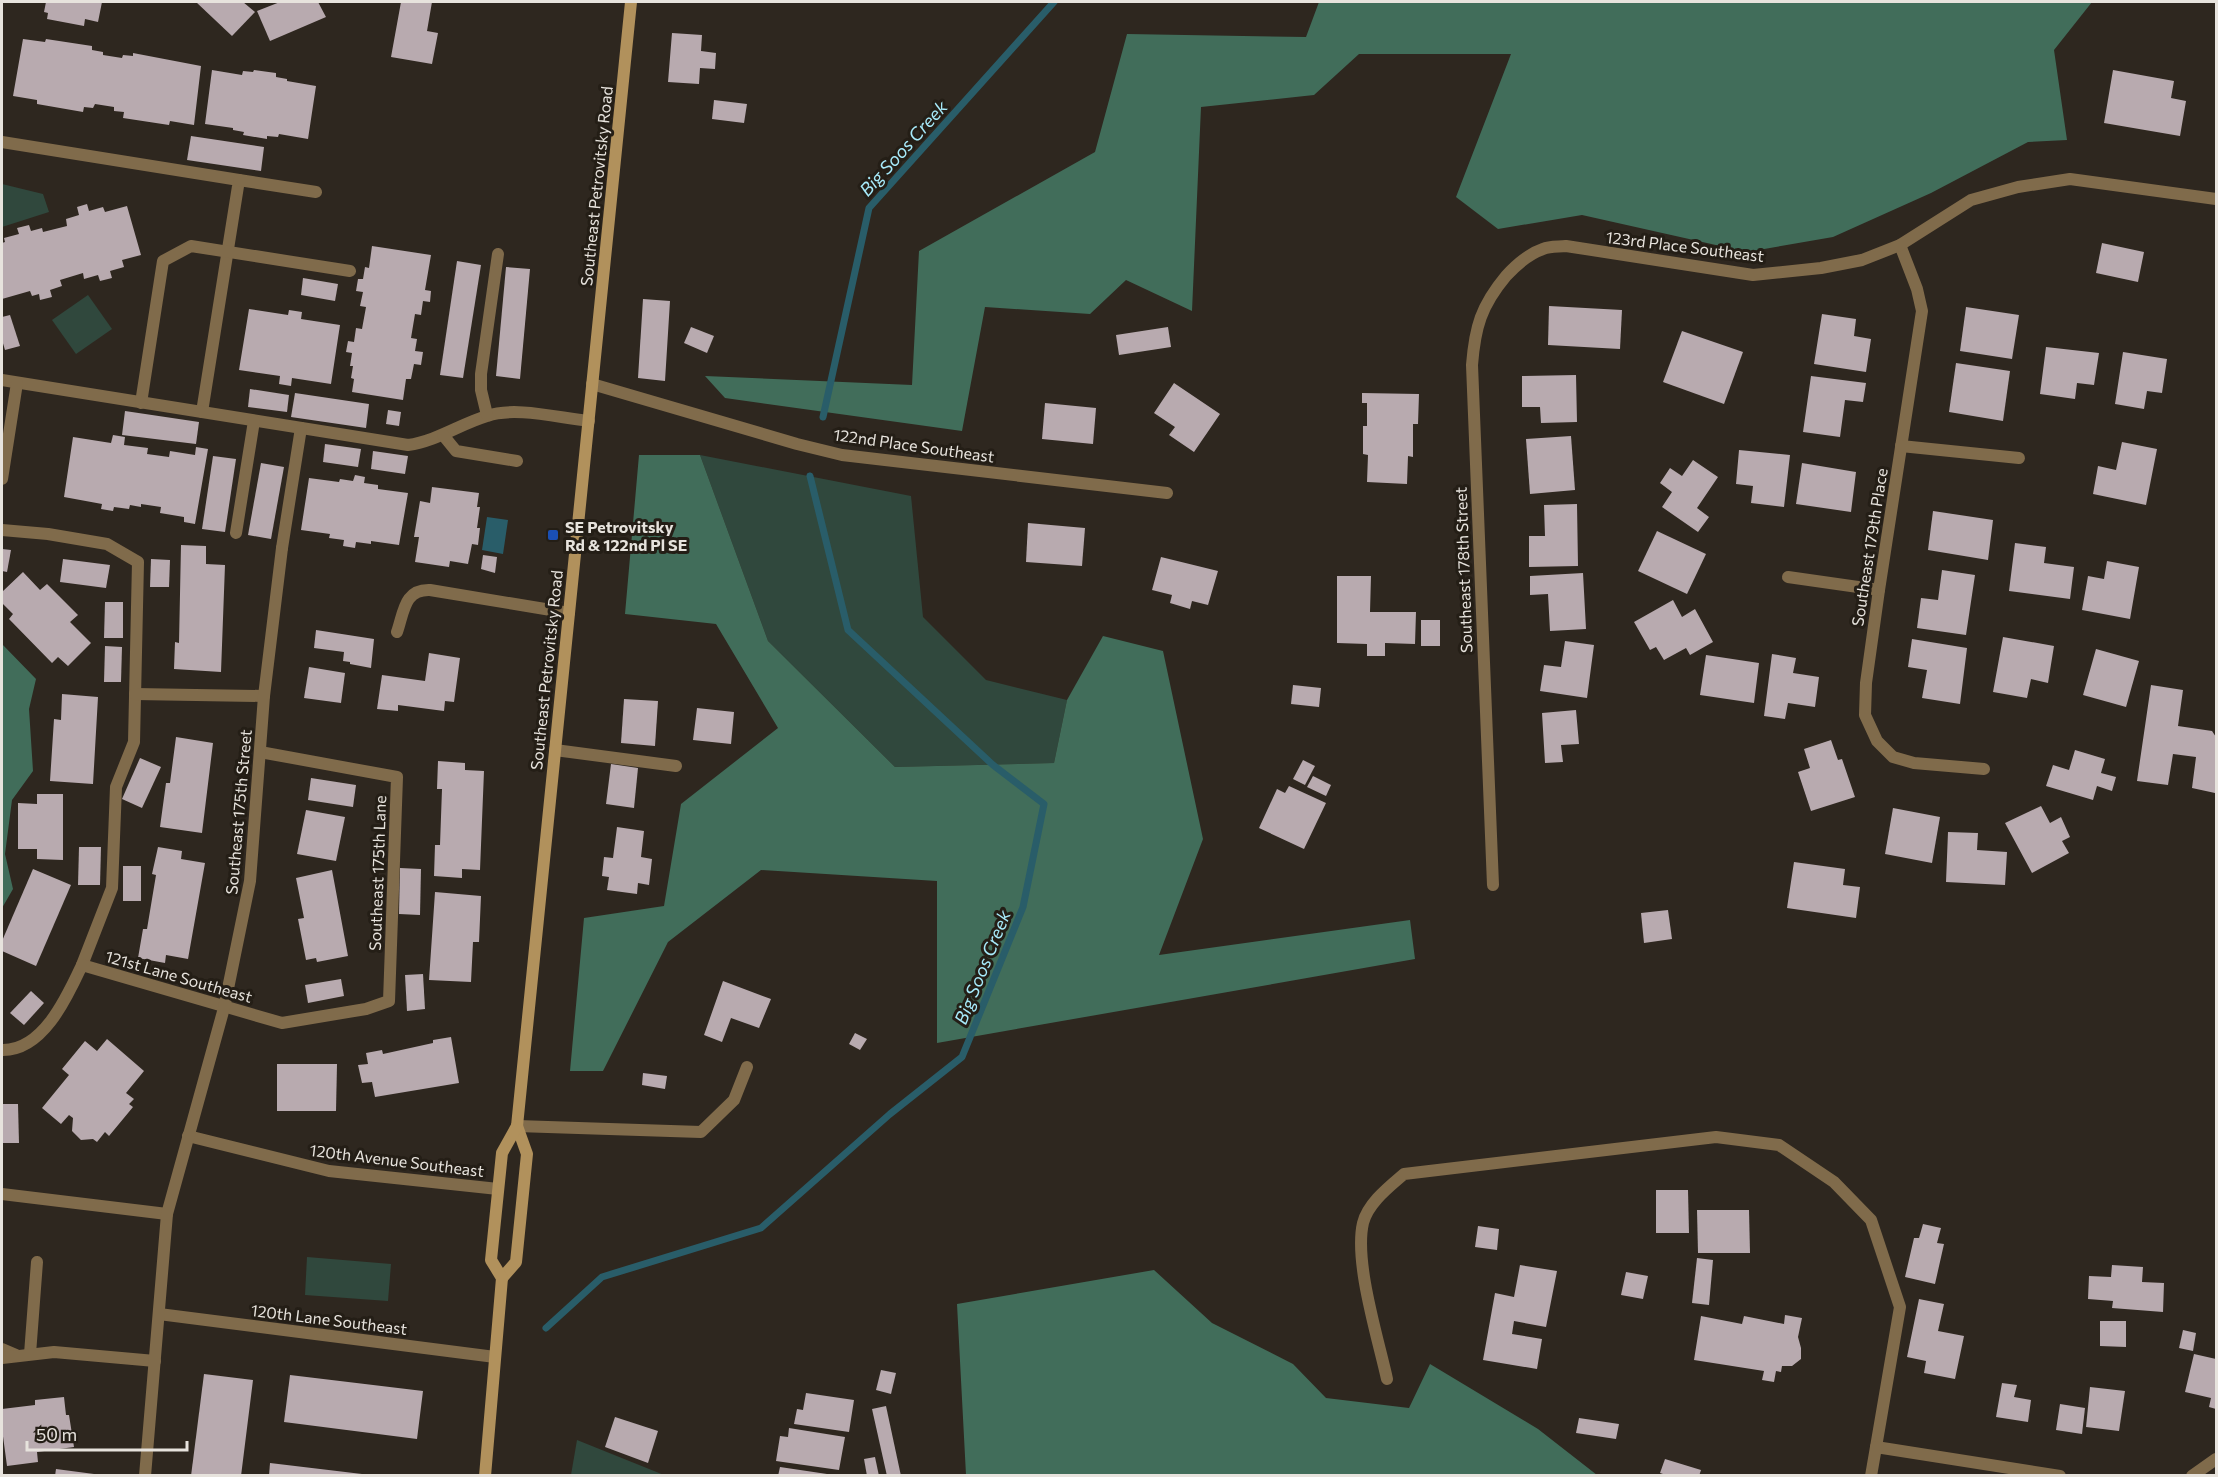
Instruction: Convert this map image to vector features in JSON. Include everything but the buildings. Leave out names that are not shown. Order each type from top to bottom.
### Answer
[{"type":"main road","name":"Southeast Petrovitsky Road","points":[[502,1278],[516,1262],[525,1173],[526,1154],[517,1126],[631,2]]},
{"type":"main road","name":"Southeast Petrovitsky Road","points":[[485,1476],[502,1278],[492,1260],[498,1189],[502,1152],[517,1126]]},
{"type":"street","points":[[2,142],[316,192]]},
{"type":"street","name":"123rd Place Southeast","points":[[1515,267],[1529,255],[1546,248],[1566,246],[1753,275],[1821,268],[1862,260],[1900,245],[1971,200],[2018,187],[2070,179],[2217,199]]},
{"type":"street","points":[[202,412],[239,180]]},
{"type":"street","name":"Southeast 179th Place","points":[[1900,245],[1917,289],[1922,311],[1879,590],[1866,683],[1865,715],[1876,741],[1893,757],[1914,763],[1984,769]]},
{"type":"street","points":[[141,403],[163,261],[191,246],[350,271]]},
{"type":"street","points":[[488,415],[481,390],[481,374],[498,254]]},
{"type":"street","name":"Southeast 178th Street","points":[[1493,885],[1472,365],[1474,338],[1481,314],[1491,295],[1515,267]]},
{"type":"street","points":[[2,380],[408,445],[426,442],[488,415],[509,412],[589,421]]},
{"type":"street","points":[[2,479],[17,383]]},
{"type":"street","name":"122nd Place Southeast","points":[[592,384],[842,455],[1167,493]]},
{"type":"street","points":[[236,533],[254,421]]},
{"type":"street","name":"Southeast 175th Street","points":[[167,1214],[224,1008],[250,881],[264,696],[282,548],[301,428]]},
{"type":"street","points":[[444,435],[456,451],[517,461]]},
{"type":"street","points":[[1901,446],[2019,458]]},
{"type":"street","points":[[2,530],[48,534],[107,544],[138,562],[134,742],[116,787],[112,888],[82,965]]},
{"type":"street","points":[[1788,577],[1879,590]]},
{"type":"street","points":[[397,633],[409,596],[418,590],[430,590],[569,613]]},
{"type":"street","points":[[135,694],[264,696]]},
{"type":"street","points":[[555,750],[676,766]]},
{"type":"street","name":"Southeast 175th Lane","points":[[260,752],[397,777],[389,1001]]},
{"type":"street","name":"121st Lane Southeast","points":[[2,1050],[14,1050],[38,1037],[69,994],[82,965],[282,1023],[366,1009],[389,1001]]},
{"type":"street","points":[[517,1126],[701,1132],[734,1100],[747,1067]]},
{"type":"street","name":"120th Avenue Southeast","points":[[188,1136],[329,1171],[498,1189]]},
{"type":"street","points":[[1387,1379],[1360,1258],[1364,1222],[1377,1198],[1404,1174],[1716,1137],[1779,1145],[1834,1182],[1871,1220],[1900,1307],[1871,1476]]},
{"type":"street","points":[[2,1194],[167,1214],[145,1476]]},
{"type":"street","points":[[30,1354],[37,1262]]},
{"type":"street","name":"120th Lane Southeast","points":[[159,1314],[495,1358]]},
{"type":"street","points":[[2,1349],[16,1355]]},
{"type":"street","points":[[2,1358],[54,1352],[155,1361]]},
{"type":"street","points":[[1876,1447],[2052,1475]]},
{"type":"street","points":[[2192,1476],[2217,1459]]},
{"type":"green space","points":[[1319,2],[2092,2],[2054,50],[2067,140],[2028,142],[1931,193],[1833,237],[1747,252],[1582,215],[1498,229],[1456,197],[1511,54],[1359,54],[1314,95],[1201,107],[1192,311],[1126,280],[1090,314],[985,307],[962,431],[725,398],[705,376],[912,385],[919,251],[1095,152],[1127,34],[1306,37]]},
{"type":"green space","points":[[2,184],[43,194],[49,212],[2,227]]},
{"type":"green space","points":[[88,295],[112,329],[76,354],[52,320]]},
{"type":"green space","points":[[639,455],[700,455],[768,641],[895,767],[1054,763],[1067,700],[1103,636],[1163,651],[1203,839],[1159,955],[1410,920],[1415,959],[937,1043],[937,881],[761,870],[668,942],[603,1071],[570,1071],[584,918],[664,906],[681,804],[778,728],[716,624],[625,614]]},
{"type":"green space","points":[[700,455],[911,496],[923,617],[986,680],[1067,700],[1054,763],[895,767],[768,641]]},
{"type":"green space","points":[[2,644],[36,679],[29,709],[33,771],[12,800],[5,854],[13,889],[2,908]]},
{"type":"green space","points":[[307,1257],[391,1264],[388,1301],[305,1295]]},
{"type":"green space","points":[[1154,1270],[1212,1323],[1293,1364],[1326,1398],[1409,1408],[1430,1364],[1538,1429],[1597,1475],[966,1475],[957,1304]]},
{"type":"green space","points":[[577,1440],[664,1475],[571,1475]]},
{"type":"water","points":[[487,517],[508,520],[503,554],[482,550]]},
{"type":"waterway","name":"Big Soos Creek","points":[[823,417],[869,208],[1054,2]]},
{"type":"waterway","name":"Big Soos Creek","points":[[546,1328],[602,1277],[761,1228],[890,1114],[962,1057],[1023,907],[1044,804],[993,765],[848,630],[810,476]]},
{"type":"place","name":"SE Petrovitsky Rd & 122nd Pl SE","points":[[553,535]]}]
